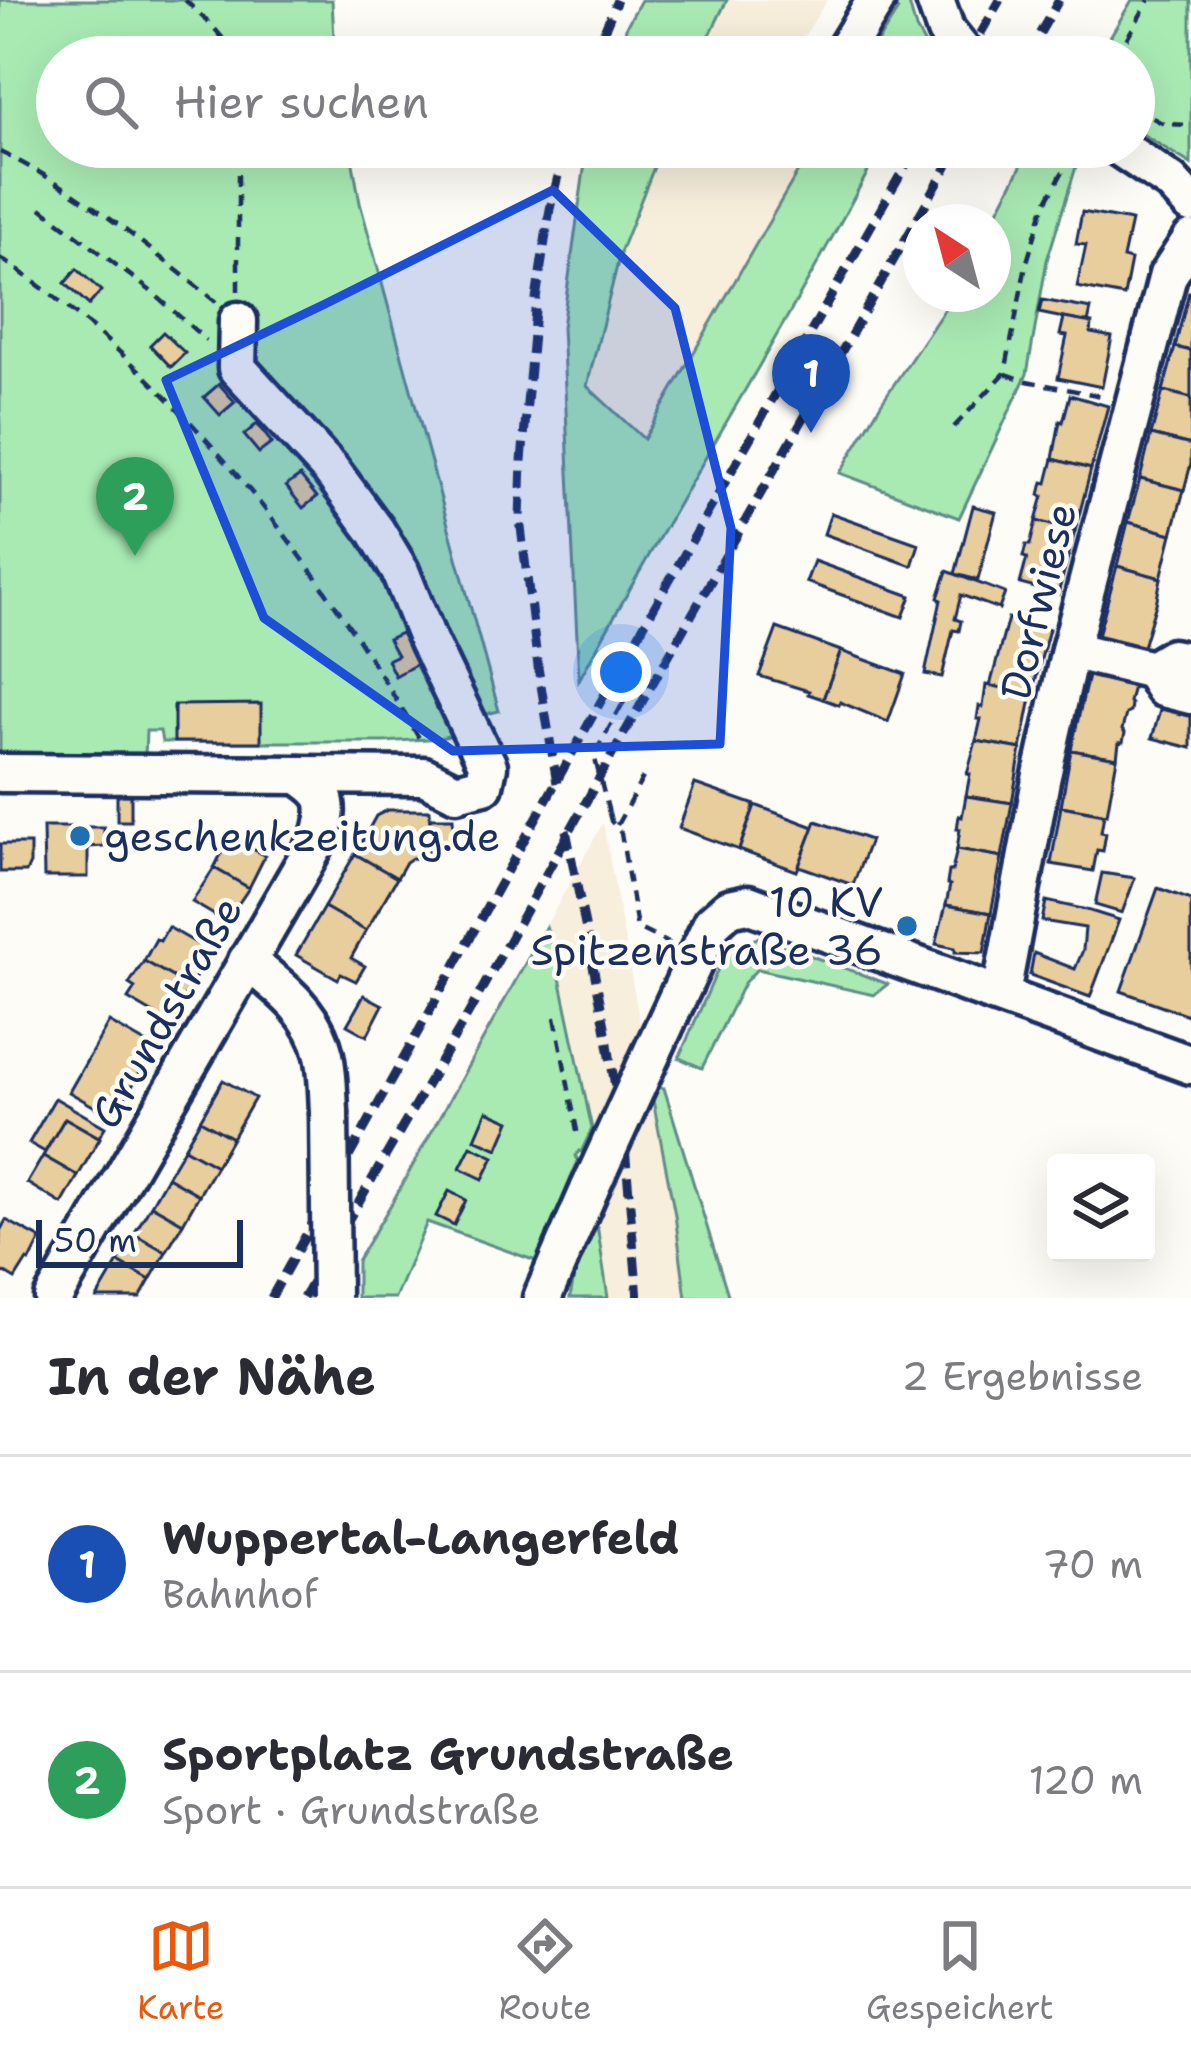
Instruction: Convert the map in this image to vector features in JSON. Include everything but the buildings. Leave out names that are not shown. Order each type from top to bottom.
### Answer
[{"type":"street","points":[[854,36],[876,0]]},
{"type":"street","points":[[1150,168],[1191,204]]},
{"type":"street","name":"Dorfwiese","points":[[1001,994],[1070,650],[1168,275],[1191,240]]},
{"type":"street","points":[[0,773],[418,775],[456,793],[484,785],[488,766],[400,572],[330,470],[237,368],[238,321]]},
{"type":"street","points":[[1070,650],[1152,670],[1172,658],[1191,662]]},
{"type":"street","points":[[1152,670],[1163,688],[1191,695]]},
{"type":"street","name":"Grundstraße","points":[[52,1298],[322,833],[328,808],[320,789],[298,775]]},
{"type":"street","points":[[542,1298],[712,923],[729,908],[760,906],[1191,1065]]},
{"type":"street","points":[[247,962],[293,997],[324,1053],[331,1298]]},
{"type":"path","points":[[185,0],[221,36]]},
{"type":"path","points":[[1128,36],[1148,0]]},
{"type":"path","points":[[1155,119],[1191,125]]},
{"type":"path","points":[[0,152],[47,174],[238,321]]},
{"type":"path","points":[[238,168],[238,321]]},
{"type":"path","points":[[954,428],[1005,373],[1026,265],[1044,206],[1065,168]]},
{"type":"path","points":[[41,208],[152,292],[237,368]]},
{"type":"path","points":[[0,258],[125,354],[192,423],[288,538],[418,738],[418,775]]},
{"type":"path","points":[[1005,373],[1135,403]]},
{"type":"path","points":[[646,664],[594,755],[609,813],[621,833],[637,928],[674,946]]},
{"type":"path","points":[[616,826],[646,772]]},
{"type":"path","points":[[555,1017],[579,1143]]},
{"type":"highlighted area","points":[[553,190],[675,308],[731,528],[720,744],[453,751],[264,618],[166,380]]},
{"type":"shaded area","points":[[727,0],[827,0],[804,36],[709,36]]},
{"type":"shaded area","points":[[654,168],[800,168],[644,439],[587,386],[621,250]]},
{"type":"shaded area","points":[[603,823],[686,1298],[608,1298],[596,1218],[592,1129],[546,926]]},
{"type":"green space","points":[[0,0],[332,0],[334,36],[36,36],[36,168],[354,168],[499,711],[454,722],[456,734],[441,738],[162,742],[160,731],[146,731],[145,757],[0,756]]},
{"type":"green space","points":[[641,0],[727,0],[709,36],[624,36]]},
{"type":"green space","points":[[887,0],[908,0],[920,36],[881,36],[898,10]]},
{"type":"green space","points":[[1132,0],[1191,0],[1191,164],[1155,142],[1155,36],[1111,36]]},
{"type":"green space","points":[[584,168],[654,168],[621,250],[587,386],[644,439],[800,168],[870,168],[579,680],[562,327]]},
{"type":"green space","points":[[1020,168],[1076,168],[1047,260],[1027,374],[959,518],[840,473],[943,312],[1011,312],[1011,204],[1001,204]]},
{"type":"green space","points":[[546,926],[592,1129],[576,1156],[578,1161],[536,1261],[427,1222],[395,1298],[357,1298],[357,1261]]},
{"type":"green space","points":[[759,937],[888,984],[874,995],[757,969],[744,983],[702,1068],[679,1058],[725,953]]},
{"type":"green space","points":[[655,1087],[664,1088],[729,1298],[686,1298],[652,1095]]},
{"type":"green space","points":[[596,1218],[608,1298],[570,1298],[576,1265]]},
{"type":"railway","points":[[602,36],[617,0]]},
{"type":"railway","points":[[979,36],[1000,0]]},
{"type":"railway","points":[[1038,36],[1059,0]]},
{"type":"railway","points":[[557,783],[520,519],[536,299],[560,168]]},
{"type":"railway","points":[[271,1298],[616,674],[904,168]]},
{"type":"railway","points":[[303,1298],[946,168]]},
{"type":"railway","points":[[566,830],[625,1147],[638,1298]]},
{"type":"place","name":"Wuppertal-Langerfeld","points":[[811,433]]},
{"type":"place","name":"Sportplatz Grundstraße","points":[[135,556]]},
{"type":"place","name":"geschenkzeitung.de","points":[[80,836]]},
{"type":"place","name":"10 KV Spitzenstraße 36","points":[[907,926]]}]
